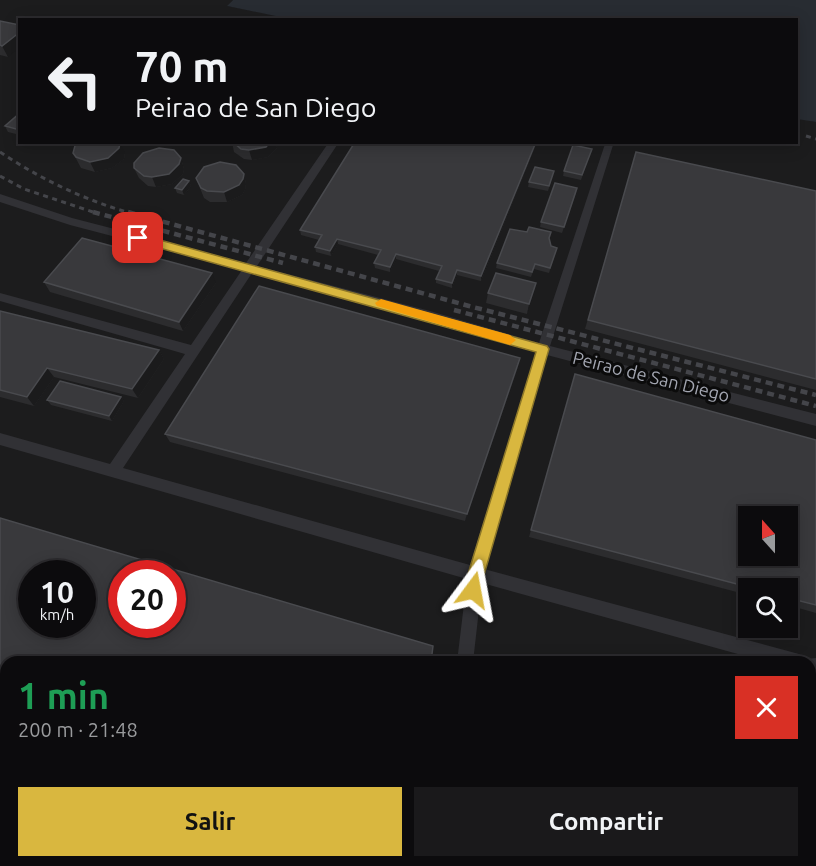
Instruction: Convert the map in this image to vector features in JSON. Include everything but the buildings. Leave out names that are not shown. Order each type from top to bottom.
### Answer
[{"type":"lane","points":[[114,470],[333,144]]},
{"type":"lane","points":[[466,656],[476,574],[543,349],[610,144]]},
{"type":"lane","name":"Peirao de San Diego","points":[[0,198],[70,221],[816,420]]},
{"type":"lane","points":[[0,297],[193,351]]},
{"type":"lane","points":[[0,439],[476,574],[777,656]]},
{"type":"shaded area","points":[[0,0],[233,0],[228,6],[290,18],[18,18],[18,144],[798,144],[798,118],[816,122],[816,656],[0,656]]},
{"type":"shaded area","points":[[233,0],[816,0],[816,122],[798,119],[798,18],[285,18],[227,6]]},
{"type":"railway","points":[[806,136],[816,139]]},
{"type":"railway","points":[[0,152],[64,188],[133,214]]},
{"type":"railway","points":[[0,176],[24,189],[93,212]]},
{"type":"railway","points":[[93,212],[283,263]]},
{"type":"railway","points":[[93,212],[99,214]]},
{"type":"railway","points":[[128,212],[469,306],[816,395]]},
{"type":"railway","points":[[454,310],[816,406]]},
{"type":"slow traffic","points":[[381,303],[510,340]]},
{"type":"route","points":[[138,238],[430,316],[543,349],[473,590]]}]
